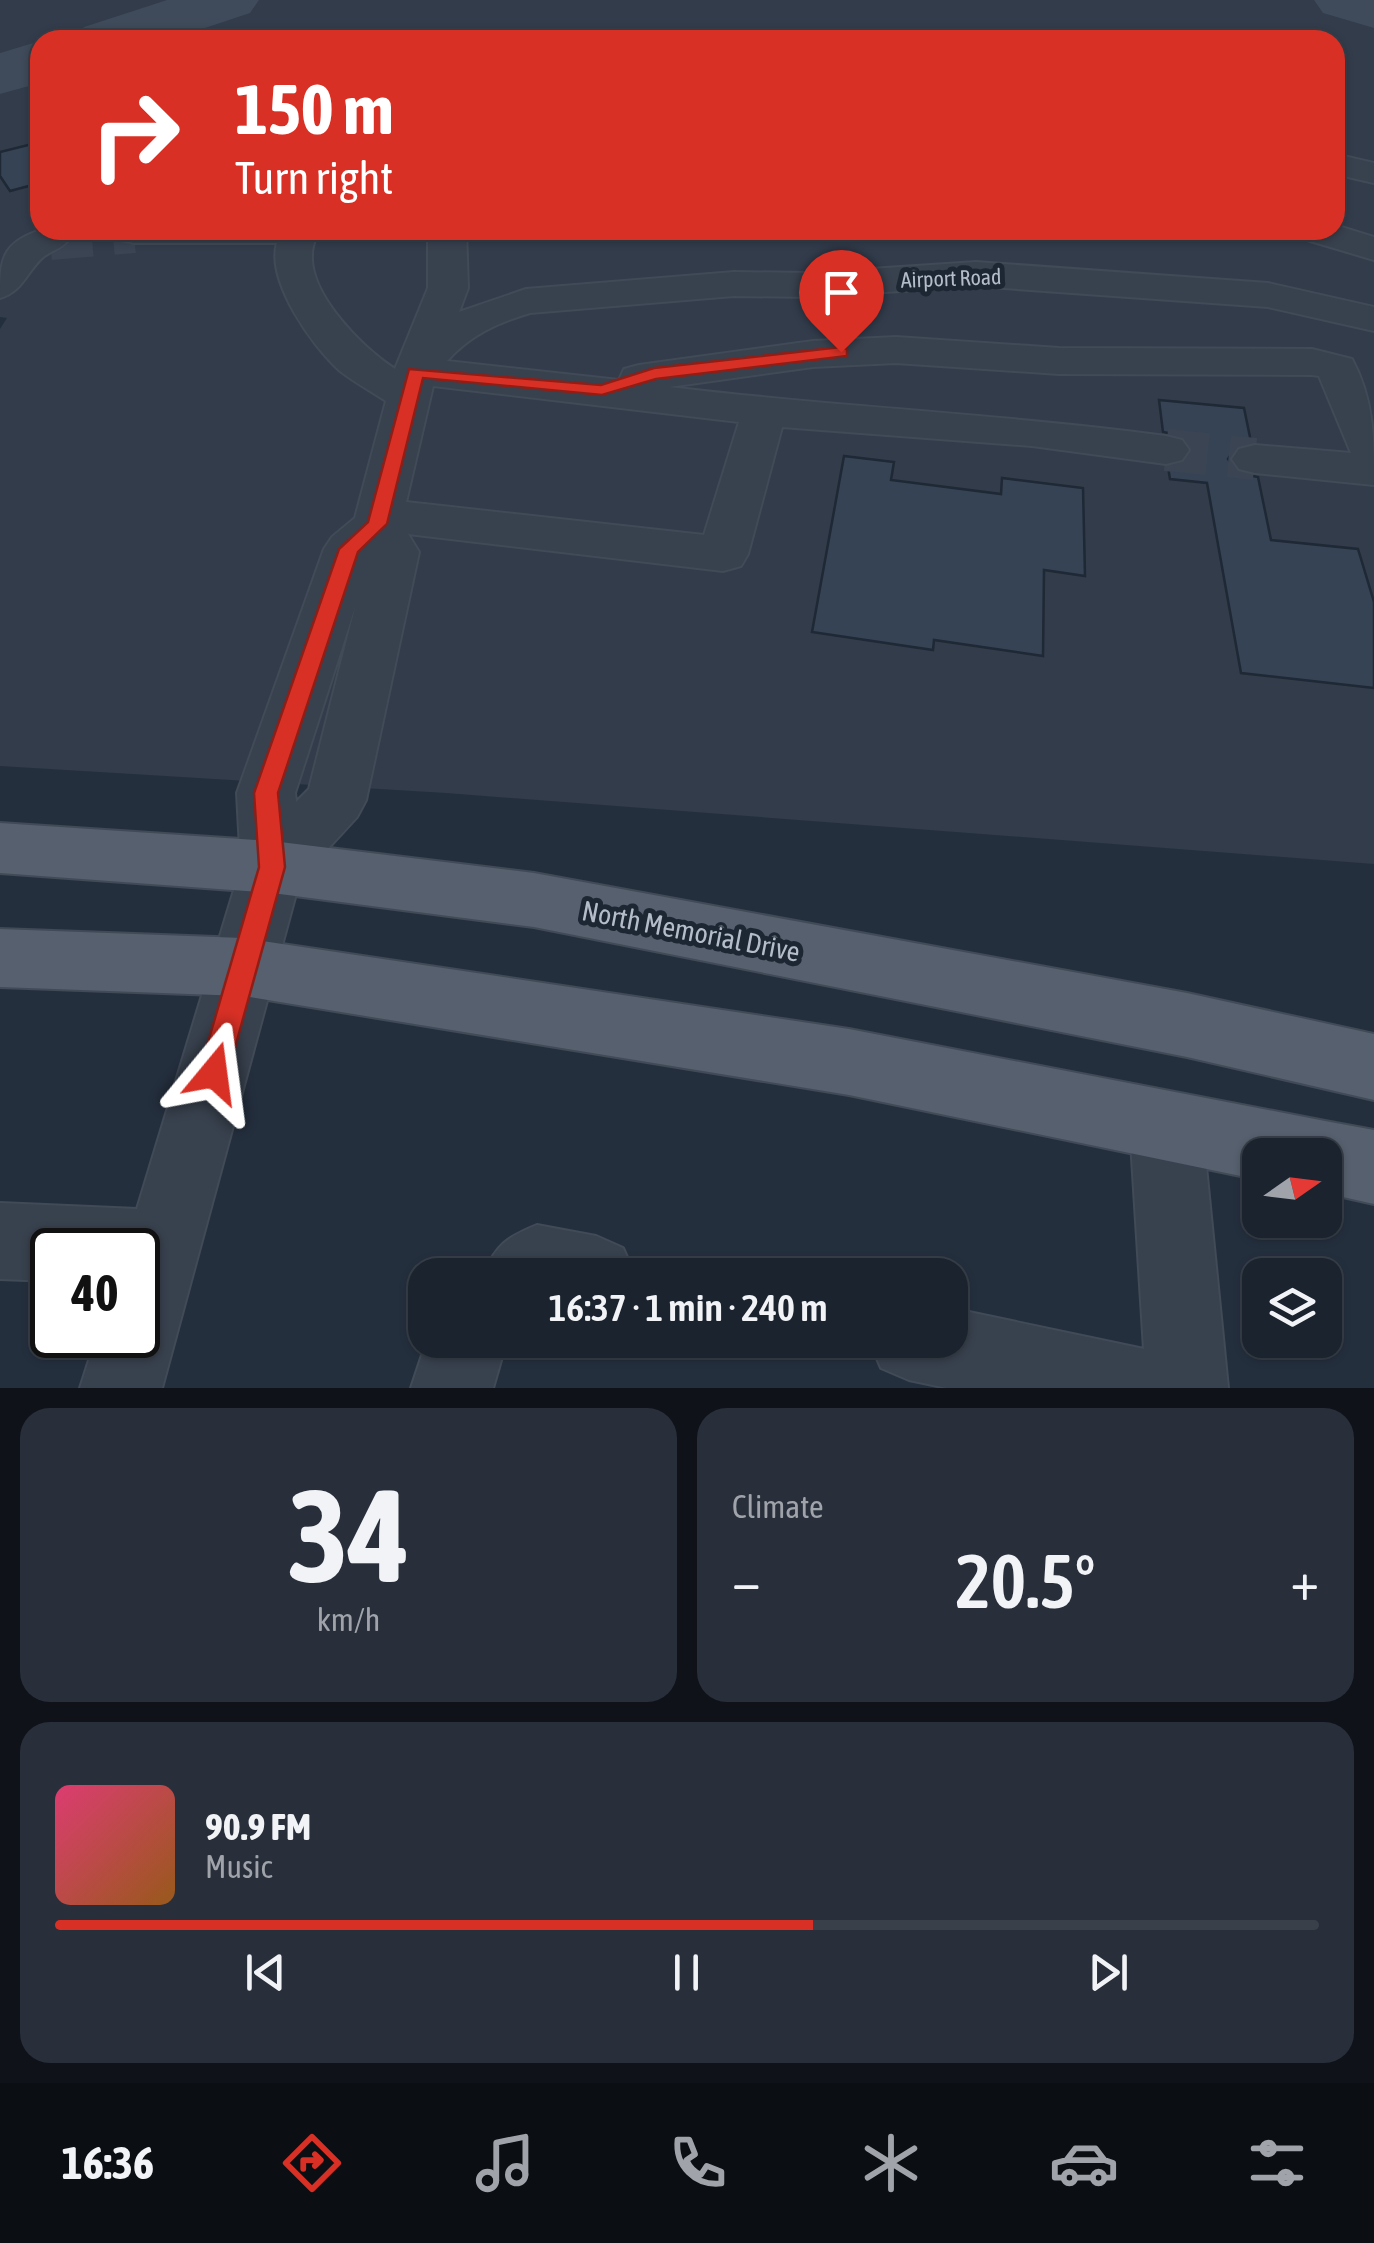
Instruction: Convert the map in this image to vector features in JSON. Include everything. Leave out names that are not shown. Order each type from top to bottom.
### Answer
[{"type":"main road","name":"North Memorial Drive","points":[[0,848],[272,867],[534,900],[1187,1025],[1374,1067]]},
{"type":"main road","points":[[0,958],[243,968],[849,1062],[1242,1141]]},
{"type":"main road","points":[[1342,1161],[1374,1167]]},
{"type":"street","points":[[1345,166],[1374,173]]},
{"type":"street","points":[[1345,239],[1374,248]]},
{"type":"street","points":[[0,286],[30,248],[46,240]]},
{"type":"street","points":[[296,240],[292,256],[305,298],[354,361],[412,384],[602,390],[764,412],[1032,432],[1166,450]]},
{"type":"street","name":"Airport Road","points":[[160,1261],[272,867],[336,800],[394,552],[379,520],[412,384],[448,288],[446,240]]},
{"type":"street","points":[[734,284],[834,269],[829,244]]},
{"type":"street","name":"Airport Road","points":[[448,288],[479,297],[526,300],[734,284],[810,285],[976,274],[1268,296],[1374,320]]},
{"type":"street","name":"Airport Road","points":[[412,384],[447,336],[484,314],[526,300]]},
{"type":"street","points":[[602,390],[654,374],[813,354],[896,350],[1060,361],[1312,362],[1338,368],[1374,454]]},
{"type":"street","points":[[379,520],[722,554],[764,412]]},
{"type":"street","points":[[1255,459],[1374,470]]},
{"type":"street","points":[[1166,1126],[1187,1388]]},
{"type":"street","points":[[0,1241],[164,1248]]},
{"type":"street","points":[[968,1352],[1140,1388]]},
{"type":"street","name":"Airport Road","points":[[121,1388],[130,1358]]},
{"type":"street","points":[[452,1388],[462,1358]]},
{"type":"shaded area","points":[[0,0],[1374,0],[1374,864],[446,793],[0,766],[0,329],[7,318],[0,317]]},
{"type":"building","points":[[30,144],[30,186],[10,191],[0,176],[0,152]]},
{"type":"building","points":[[1159,400],[1244,408],[1251,442],[1236,447],[1228,459],[1238,473],[1258,477],[1271,540],[1358,549],[1374,602],[1374,688],[1241,673],[1207,483],[1170,479],[1168,467],[1185,462],[1193,450],[1183,436],[1163,432]]},
{"type":"building","points":[[844,456],[894,462],[891,480],[1001,494],[1002,478],[1083,488],[1085,576],[1044,570],[1043,656],[934,640],[933,650],[812,632]]},
{"type":"taxiway","points":[[137,30],[229,0]]},
{"type":"taxiway","points":[[1344,0],[1374,10]]},
{"type":"taxiway","points":[[0,74],[30,64]]},
{"type":"tunnel","points":[[1166,450],[1255,459]]},
{"type":"route","points":[[214,1073],[272,867],[266,793],[349,549],[377,524],[415,372],[490,376],[602,390],[654,374],[841,352]]}]
